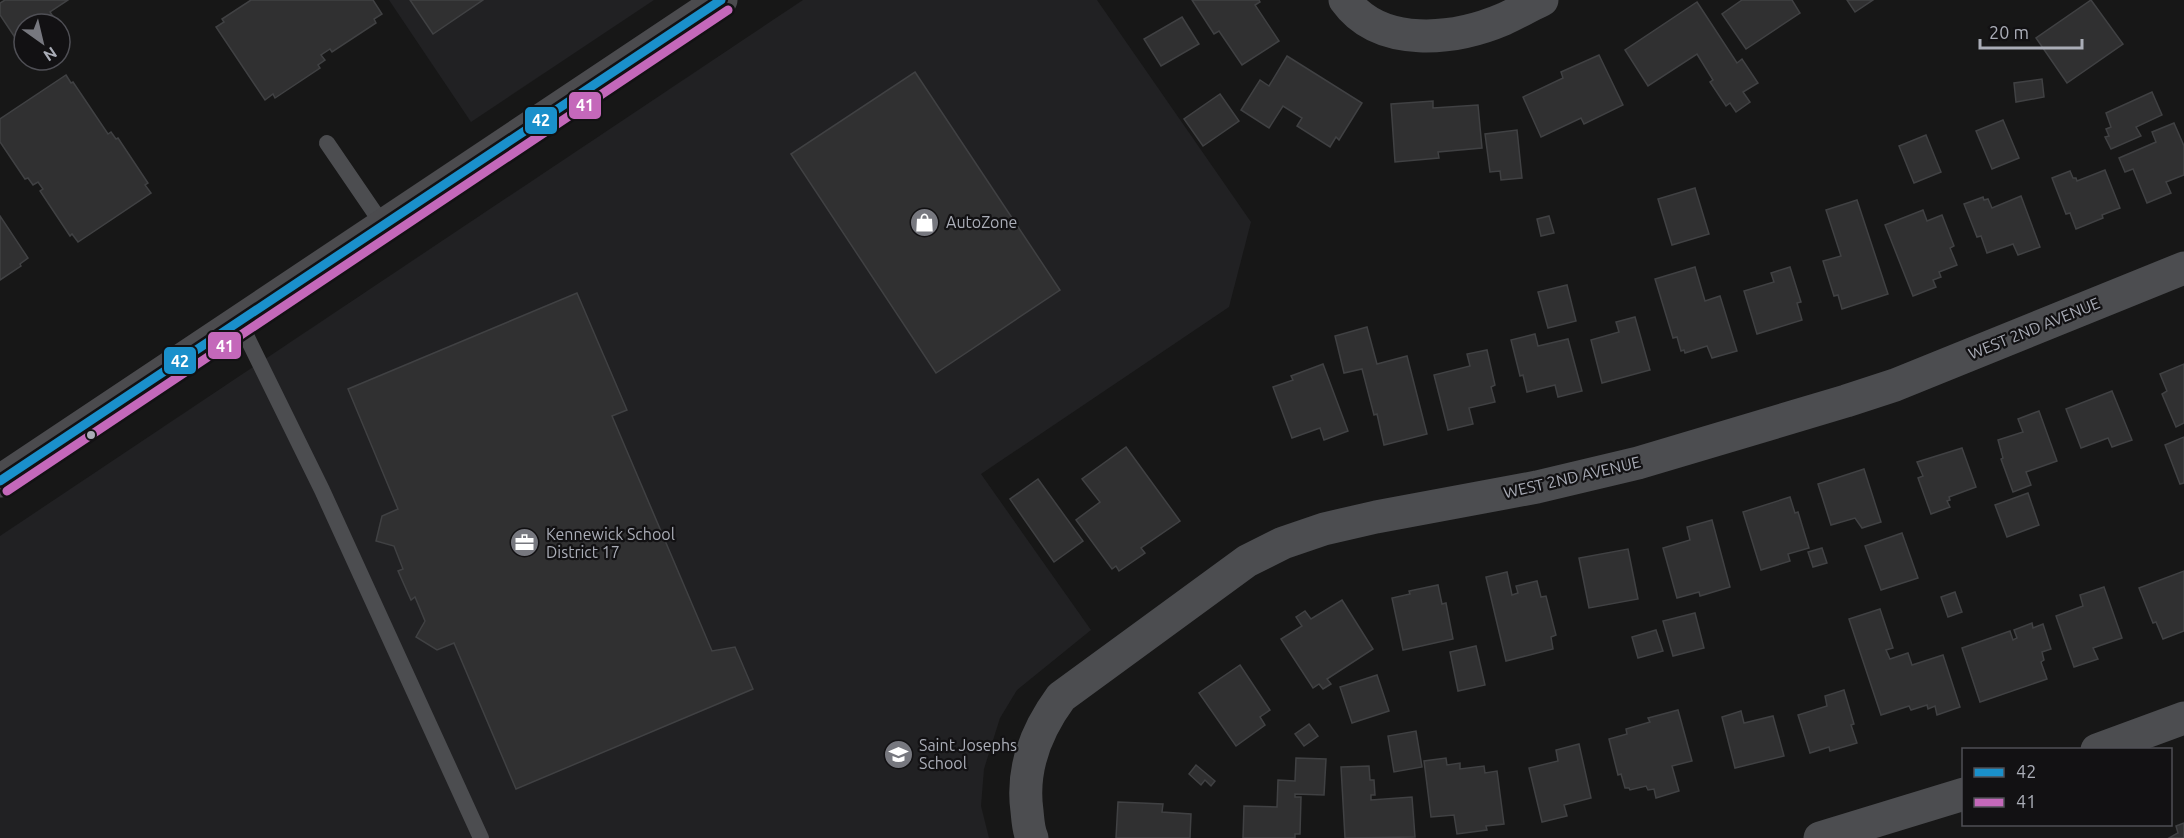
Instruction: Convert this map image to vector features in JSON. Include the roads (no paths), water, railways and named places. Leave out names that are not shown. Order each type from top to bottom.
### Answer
[{"type":"main road","points":[[0,481],[721,0]]},
{"type":"street","points":[[1345,0],[1350,8],[1368,22],[1396,34],[1432,36],[1466,31],[1503,20],[1542,0]]},
{"type":"street","name":"WEST 2ND AVENUE","points":[[1032,838],[1029,832],[1026,802],[1027,768],[1034,743],[1045,719],[1061,697],[1246,561],[1283,543],[1334,526],[1538,487],[1638,463],[1846,401],[1906,380],[2184,268]]},
{"type":"street","points":[[2102,748],[2184,718]]},
{"type":"street","points":[[1820,838],[1962,795]]},
{"type":"lane","points":[[327,143],[383,225]]},
{"type":"lane","points":[[239,321],[322,490],[481,838]]},
{"type":"place","name":"AutoZone","points":[[925,222]]},
{"type":"place","name":"Kennewick School District 17","points":[[525,543]]},
{"type":"place","name":"Saint Josephs School","points":[[898,754]]}]
